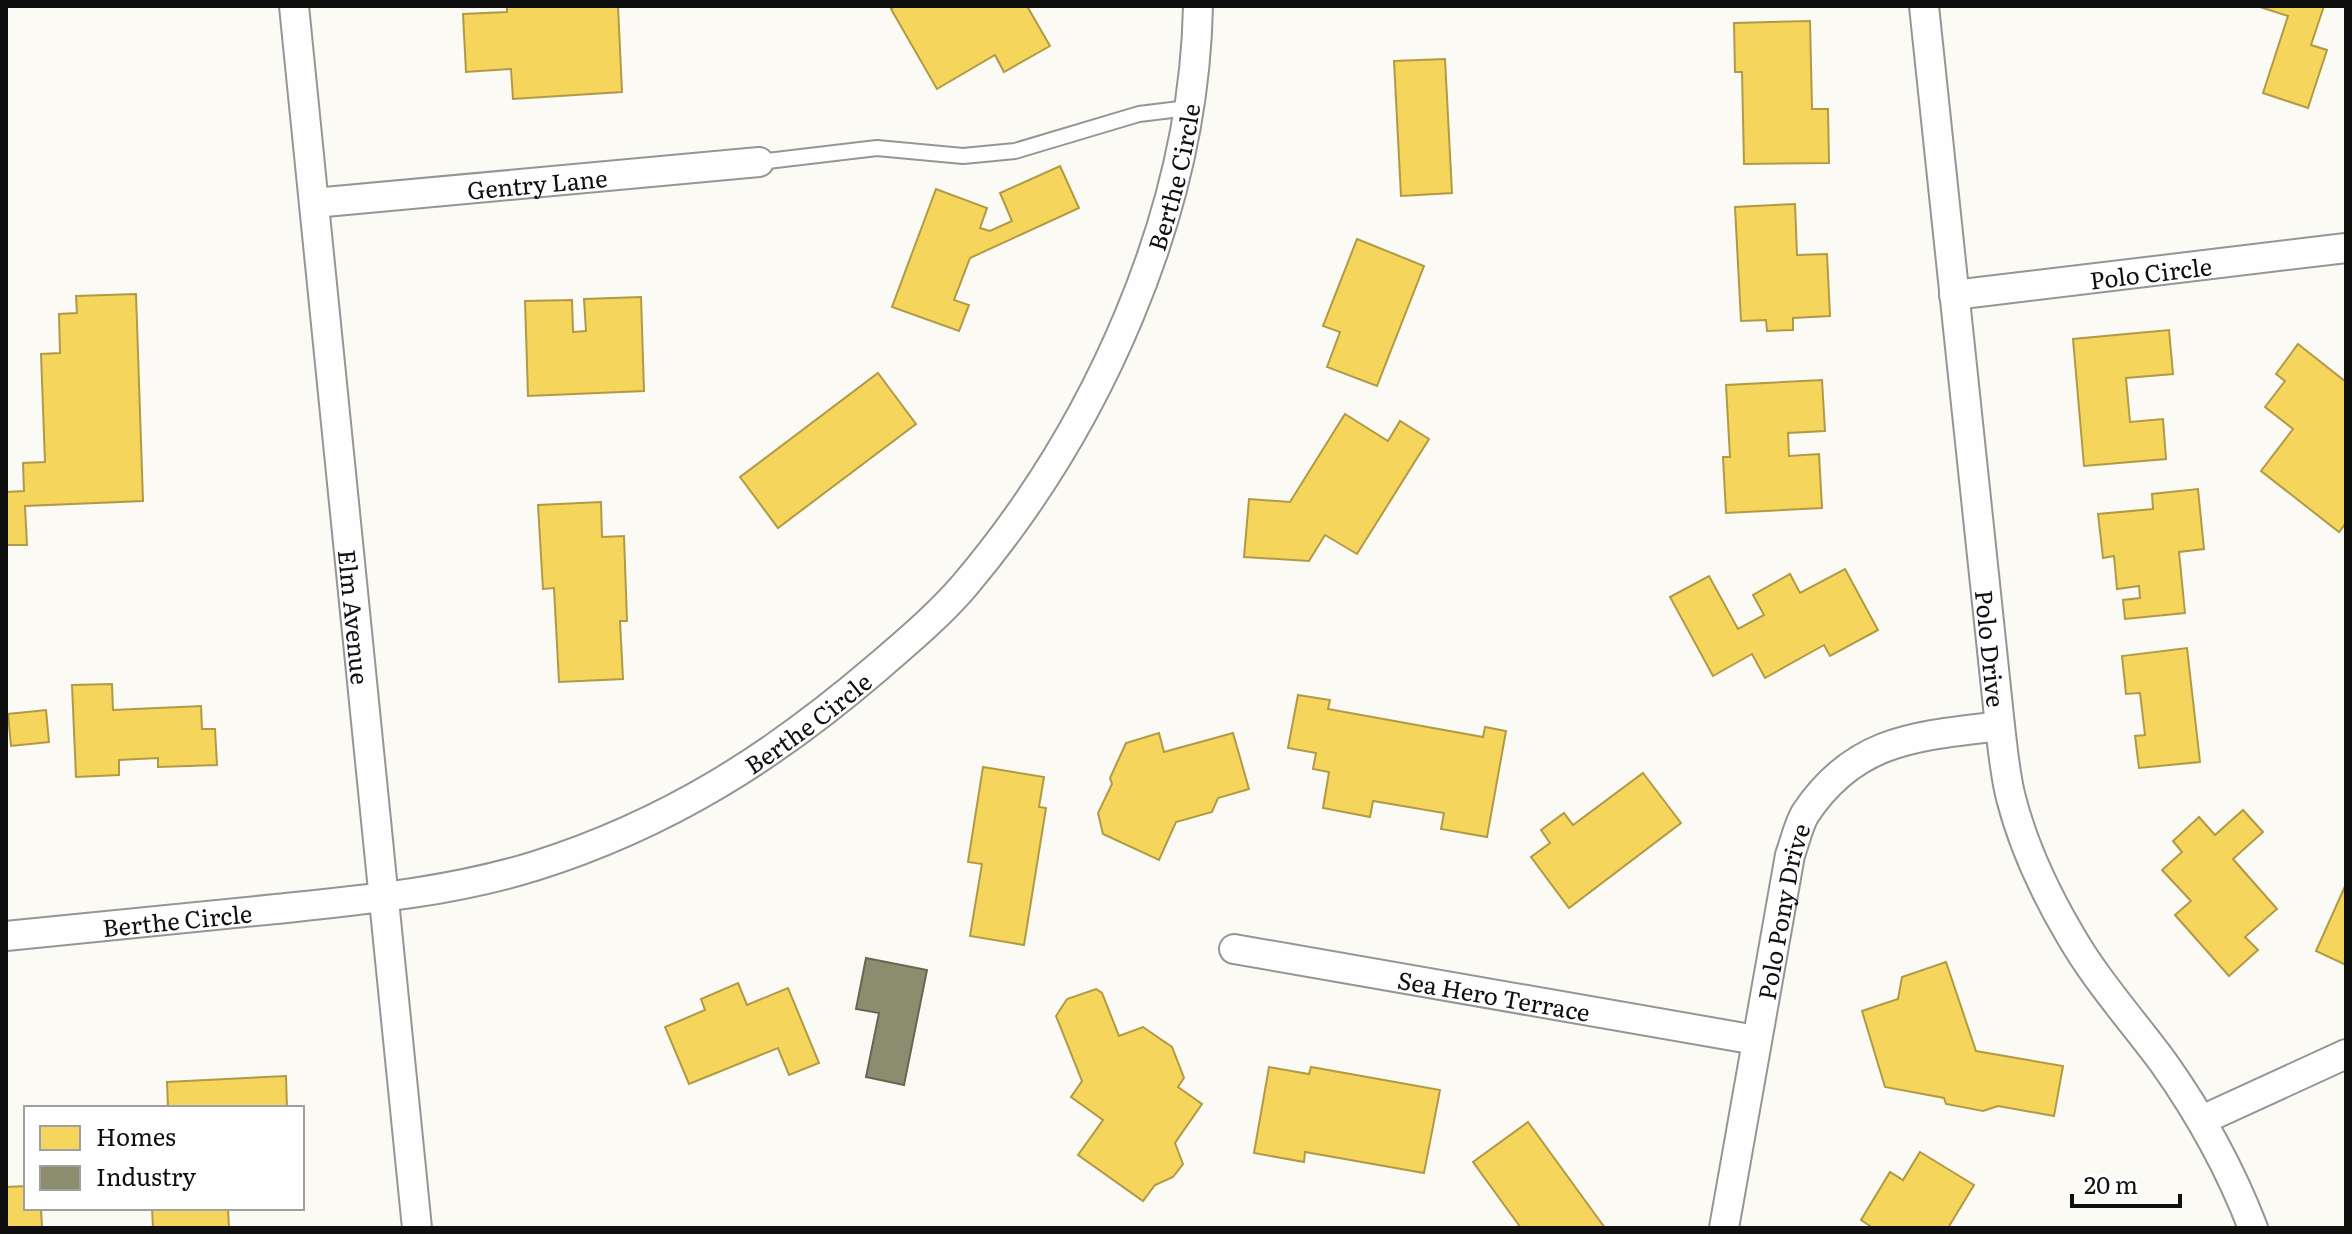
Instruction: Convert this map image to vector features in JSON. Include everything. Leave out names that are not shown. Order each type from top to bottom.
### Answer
[{"type":"street","name":"Elm Avenue","points":[[294,6],[417,1228]]},
{"type":"street","name":"Berthe Circle","points":[[6,936],[382,898],[460,885],[532,867],[600,843],[670,813],[742,771],[827,711],[896,652],[961,589],[1024,509],[1068,439],[1111,357],[1143,279],[1168,204],[1188,108],[1197,47],[1198,6]]},
{"type":"street","name":"Polo Drive","points":[[1924,6],[2000,726],[2011,795],[2022,833],[2068,932],[2202,1120],[2237,1185],[2253,1228]]},
{"type":"street","name":"Gentry Lane","points":[[314,203],[759,162]]},
{"type":"street","name":"Polo Circle","points":[[1954,295],[2346,248]]},
{"type":"street","name":"Polo Pony Drive","points":[[1724,1228],[1790,855],[1804,816],[1828,786],[1857,760],[1888,744],[1925,735],[2000,726]]},
{"type":"street","name":"Sea Hero Terrace","points":[[1234,949],[1756,1040]]},
{"type":"street","points":[[2202,1120],[2346,1054]]},
{"type":"lane","points":[[759,162],[877,148],[963,156],[1015,151],[1139,114],[1188,108]]},
{"type":"building: Homes","points":[[507,6],[618,6],[622,92],[513,99],[511,69],[466,72],[463,14],[507,12]]},
{"type":"building: Homes","points":[[895,6],[1027,6],[1050,46],[1004,72],[995,55],[937,89],[891,9]]},
{"type":"building: Homes","points":[[2257,6],[2324,6],[2311,45],[2327,50],[2308,108],[2263,93],[2288,16]]},
{"type":"building: Homes","points":[[1810,21],[1812,109],[1828,109],[1829,163],[1744,164],[1742,72],[1735,72],[1734,23]]},
{"type":"building: Homes","points":[[1445,59],[1452,193],[1401,196],[1394,61]]},
{"type":"building: Homes","points":[[1060,166],[1079,208],[970,258],[954,300],[969,305],[959,331],[892,307],[936,189],[987,208],[980,228],[990,231],[1012,221],[1000,193]]},
{"type":"building: Homes","points":[[1795,204],[1797,255],[1827,254],[1830,316],[1793,318],[1793,330],[1767,331],[1766,320],[1741,321],[1735,207]]},
{"type":"building: Homes","points":[[1357,239],[1424,266],[1377,386],[1327,367],[1340,332],[1323,326]]},
{"type":"building: Homes","points":[[136,294],[143,501],[25,506],[27,545],[6,545],[6,492],[24,491],[23,463],[45,462],[41,354],[60,353],[59,314],[77,313],[76,296]]},
{"type":"building: Homes","points":[[641,297],[644,391],[528,396],[525,301],[572,300],[573,332],[586,331],[584,299]]},
{"type":"building: Homes","points":[[2169,330],[2173,374],[2126,378],[2130,422],[2163,419],[2166,459],[2084,466],[2073,339]]},
{"type":"building: Homes","points":[[2298,344],[2346,382],[2346,523],[2339,532],[2261,471],[2293,429],[2265,407],[2285,381],[2276,374]]},
{"type":"building: Homes","points":[[878,373],[916,424],[778,528],[740,477]]},
{"type":"building: Homes","points":[[1822,380],[1825,431],[1788,433],[1789,456],[1819,454],[1822,508],[1726,513],[1723,457],[1730,457],[1726,385]]},
{"type":"building: Homes","points":[[1345,414],[1388,441],[1400,421],[1429,439],[1357,554],[1325,535],[1309,561],[1244,557],[1249,499],[1290,502]]},
{"type":"building: Homes","points":[[2198,489],[2204,549],[2179,552],[2185,613],[2125,619],[2123,600],[2140,598],[2139,586],[2117,589],[2114,556],[2103,558],[2098,514],[2153,509],[2152,494]]},
{"type":"building: Homes","points":[[601,502],[602,537],[624,536],[627,621],[620,621],[623,679],[559,682],[554,588],[543,589],[538,505]]},
{"type":"building: Homes","points":[[1845,569],[1878,630],[1830,656],[1824,645],[1765,678],[1752,654],[1713,676],[1670,597],[1709,576],[1738,629],[1764,615],[1753,595],[1790,574],[1800,593]]},
{"type":"building: Homes","points":[[2187,648],[2200,762],[2139,768],[2135,736],[2145,735],[2140,693],[2126,694],[2122,656]]},
{"type":"building: Homes","points":[[112,684],[113,710],[201,706],[202,729],[215,729],[217,765],[158,767],[158,758],[119,760],[119,775],[76,777],[72,685]]},
{"type":"building: Homes","points":[[1298,695],[1330,700],[1328,709],[1483,737],[1485,727],[1506,731],[1487,837],[1441,829],[1444,813],[1373,801],[1370,817],[1323,808],[1329,772],[1313,769],[1316,753],[1288,748]]},
{"type":"building: Homes","points":[[46,710],[49,742],[11,746],[8,714]]},
{"type":"building: Homes","points":[[1159,733],[1164,752],[1233,733],[1249,789],[1218,798],[1212,812],[1176,822],[1159,860],[1103,834],[1098,813],[1126,743]]},
{"type":"building: Homes","points":[[983,767],[1044,777],[1039,807],[1046,808],[1024,945],[970,936],[982,864],[968,862]]},
{"type":"building: Homes","points":[[1643,773],[1681,823],[1569,908],[1531,857],[1550,843],[1541,830],[1564,813],[1573,825]]},
{"type":"building: Homes","points":[[2243,810],[2263,832],[2233,859],[2277,909],[2245,937],[2258,950],[2229,976],[2175,915],[2191,901],[2162,870],[2182,852],[2173,841],[2199,817],[2215,835]]},
{"type":"building: Homes","points":[[2346,884],[2346,965],[2316,951]]},
{"type":"building: Homes","points":[[1946,962],[1976,1051],[2063,1066],[2054,1116],[1998,1106],[1983,1111],[1946,1104],[1944,1098],[1885,1087],[1862,1011],[1898,999],[1902,977]]},
{"type":"building: Homes","points":[[738,983],[747,1005],[788,988],[819,1063],[789,1075],[778,1048],[689,1084],[665,1027],[705,1010],[701,999]]},
{"type":"building: Homes","points":[[1096,989],[1102,993],[1119,1036],[1143,1027],[1172,1047],[1184,1078],[1178,1087],[1202,1104],[1175,1143],[1183,1164],[1173,1177],[1155,1185],[1143,1201],[1078,1155],[1103,1120],[1071,1097],[1082,1081],[1056,1016],[1067,999]]},
{"type":"building: Homes","points":[[1269,1067],[1309,1074],[1311,1067],[1440,1090],[1424,1173],[1305,1152],[1304,1162],[1254,1153]]},
{"type":"building: Homes","points":[[286,1076],[287,1106],[168,1106],[167,1082]]},
{"type":"building: Homes","points":[[1528,1122],[1605,1228],[1521,1228],[1473,1162]]},
{"type":"building: Homes","points":[[1920,1152],[1974,1185],[1948,1228],[1873,1228],[1861,1220],[1890,1172],[1903,1180]]},
{"type":"building: Homes","points":[[24,1186],[24,1210],[41,1210],[42,1228],[6,1228],[6,1187]]},
{"type":"building: Homes","points":[[152,1210],[228,1210],[229,1228],[153,1228]]},
{"type":"building: Industry","points":[[866,958],[927,970],[904,1085],[866,1077],[879,1013],[856,1009]]}]
